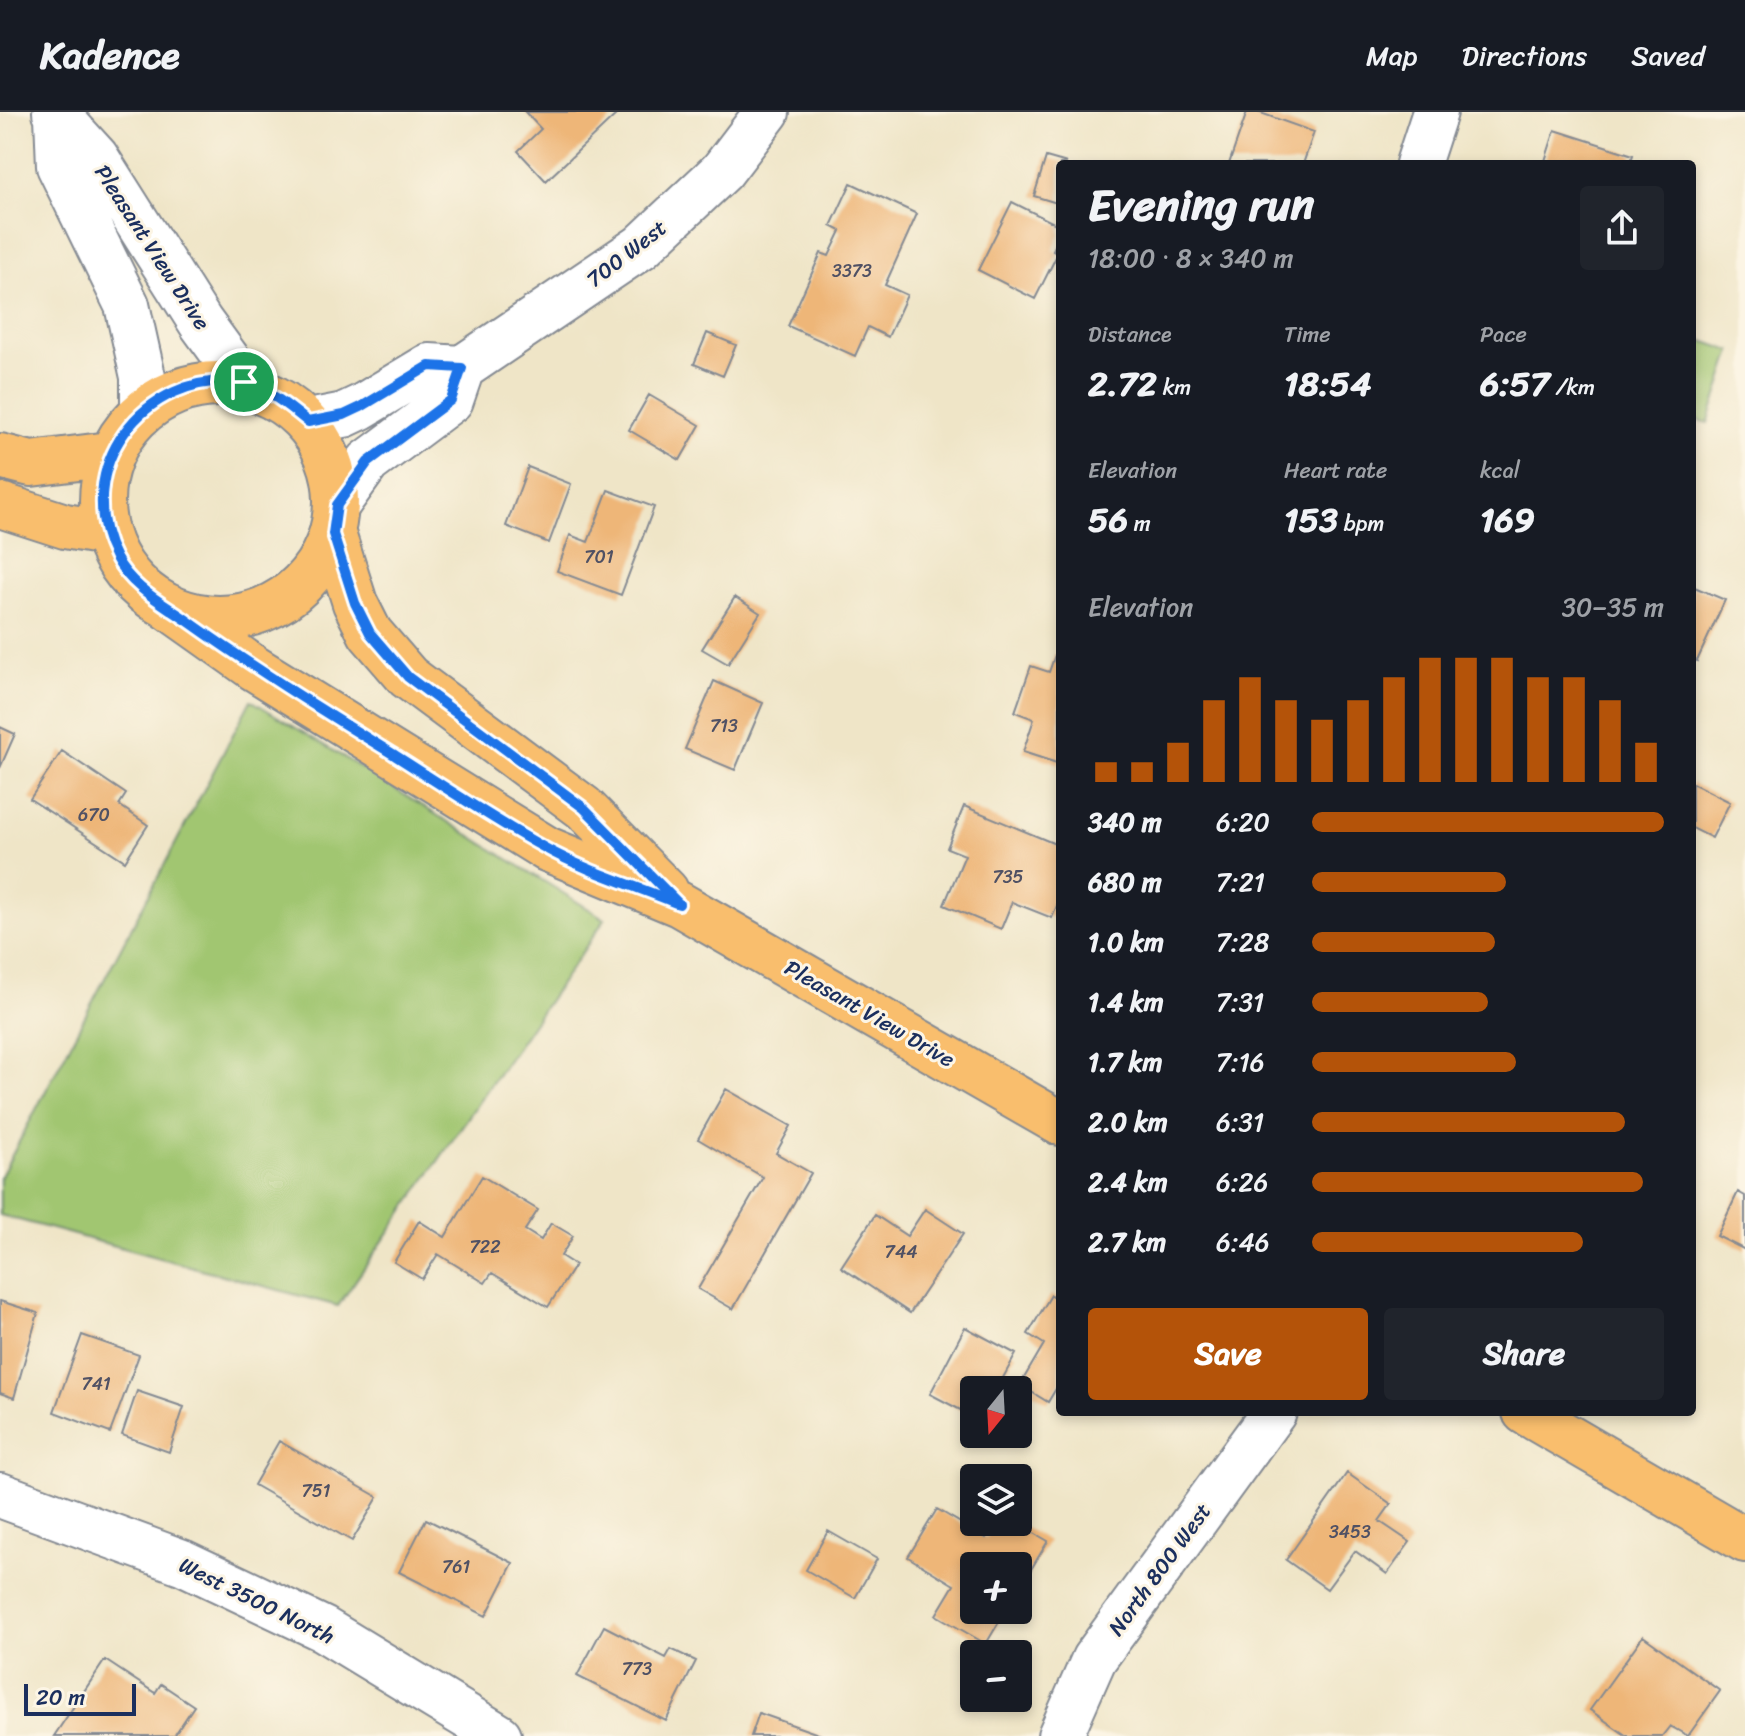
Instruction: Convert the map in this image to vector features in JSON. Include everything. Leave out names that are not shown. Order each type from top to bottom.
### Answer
[{"type":"main road","points":[[244,382],[284,402],[308,422],[325,448],[335,476],[335,520],[315,570],[286,599],[248,615],[208,619],[168,607],[135,584],[117,560],[106,533],[101,494],[110,454],[124,431],[143,410],[177,390],[244,382]]},
{"type":"main road","points":[[0,456],[31,464],[110,454]]},
{"type":"main road","points":[[0,505],[65,526],[106,533]]},
{"type":"main road","name":"Pleasant View Drive","points":[[335,520],[355,603],[370,633],[408,677],[584,808],[679,904]]},
{"type":"main road","name":"Pleasant View Drive","points":[[168,607],[254,668],[547,849],[679,904],[1056,1112]]},
{"type":"main road","points":[[1532,1416],[1745,1538]]},
{"type":"street","name":"700 West","points":[[462,368],[641,247],[722,171],[767,112]]},
{"type":"street","points":[[1419,160],[1435,112]]},
{"type":"street","name":"Pleasant View Drive","points":[[56,114],[96,157],[201,323],[244,382]]},
{"type":"street","name":"Pleasant View Drive","points":[[56,114],[59,166],[127,305],[143,377],[143,410]]},
{"type":"street","points":[[308,422],[344,415],[429,366],[462,368],[451,400],[368,462],[335,520]]},
{"type":"street","name":"North 800 West","points":[[1060,1736],[1094,1659],[1271,1416]]},
{"type":"street","name":"West 3500 North","points":[[0,1495],[182,1562],[323,1629],[499,1736]]},
{"type":"green space","points":[[1700,340],[1732,351],[1708,423],[1696,419],[1696,352]]},
{"type":"green space","points":[[251,700],[605,919],[338,1306],[0,1215],[0,1178]]},
{"type":"building","points":[[525,112],[619,112],[546,181],[518,151],[541,129]]},
{"type":"building","points":[[1247,112],[1258,112],[1314,132],[1304,160],[1230,160]]},
{"type":"building","points":[[1555,130],[1633,155],[1631,160],[1545,160]]},
{"type":"building","points":[[1046,157],[1056,160],[1056,203],[1034,196]]},
{"type":"building","points":[[851,183],[917,214],[885,285],[907,295],[888,337],[868,327],[855,356],[788,326],[821,253],[829,256],[841,231],[831,226]]},
{"type":"building","points":[[1012,202],[1056,224],[1053,250],[1056,257],[1035,299],[978,270]]},
{"type":"building","points":[[707,333],[736,345],[723,376],[694,364]]},
{"type":"building","points":[[649,395],[700,425],[680,460],[629,430]]},
{"type":"building","points":[[528,467],[571,484],[549,543],[506,526]]},
{"type":"building","points":[[608,490],[654,507],[621,595],[557,571],[570,535],[588,542]]},
{"type":"building","points":[[1696,588],[1725,600],[1696,660]]},
{"type":"building","points":[[735,597],[760,613],[728,664],[702,649]]},
{"type":"building","points":[[1056,652],[1056,763],[1023,752],[1034,719],[1015,712],[1031,666],[1049,672]]},
{"type":"building","points":[[714,681],[763,703],[735,770],[685,749]]},
{"type":"building","points":[[0,727],[15,734],[0,768]]},
{"type":"building","points":[[62,751],[126,794],[119,805],[148,825],[125,861],[30,799]]},
{"type":"building","points":[[1696,785],[1730,802],[1712,838],[1696,830]]},
{"type":"building","points":[[964,806],[1056,844],[1056,908],[1052,918],[1012,902],[1001,929],[944,905],[965,855],[947,848]]},
{"type":"building","points":[[726,1089],[791,1126],[776,1153],[811,1173],[733,1309],[698,1289],[763,1177],[698,1139]]},
{"type":"building","points":[[482,1176],[538,1210],[525,1230],[541,1240],[551,1223],[573,1236],[561,1256],[575,1265],[548,1307],[492,1273],[485,1283],[438,1254],[422,1279],[394,1262],[419,1221],[445,1237]]},
{"type":"building","points":[[1738,1192],[1745,1196],[1745,1250],[1717,1236]]},
{"type":"building","points":[[925,1209],[963,1234],[910,1313],[841,1267],[875,1215],[907,1236]]},
{"type":"building","points":[[1051,1295],[1056,1298],[1056,1389],[1048,1402],[1032,1392],[1032,1376],[1025,1376],[1044,1344],[1028,1334]]},
{"type":"building","points":[[0,1301],[38,1313],[14,1398],[0,1393]]},
{"type":"building","points":[[965,1327],[1016,1354],[1004,1376],[960,1376],[960,1410],[930,1394]]},
{"type":"building","points":[[82,1335],[139,1355],[110,1433],[54,1412]]},
{"type":"building","points":[[137,1391],[184,1407],[169,1452],[122,1435]]},
{"type":"building","points":[[279,1441],[378,1497],[352,1541],[254,1485]]},
{"type":"building","points":[[1347,1473],[1391,1504],[1379,1521],[1410,1542],[1387,1574],[1355,1551],[1327,1589],[1286,1560]]},
{"type":"building","points":[[937,1509],[960,1523],[960,1536],[1032,1536],[1032,1532],[1048,1541],[1032,1568],[1032,1552],[960,1552],[960,1624],[998,1624],[988,1640],[979,1640],[936,1615],[954,1585],[908,1557]]},
{"type":"building","points":[[426,1519],[513,1563],[486,1616],[399,1572]]},
{"type":"building","points":[[828,1531],[877,1559],[855,1598],[806,1570]]},
{"type":"building","points":[[604,1626],[666,1658],[671,1649],[696,1661],[666,1721],[577,1676]]},
{"type":"building","points":[[1643,1636],[1720,1691],[1688,1736],[1670,1726],[1662,1736],[1627,1736],[1590,1710]]},
{"type":"building","points":[[105,1660],[155,1693],[161,1684],[194,1706],[174,1736],[54,1736]]},
{"type":"building","points":[[759,1713],[824,1736],[751,1736]]},
{"type":"route","points":[[429,366],[462,368],[451,400],[368,462],[337,505],[333,534],[355,603],[370,633],[408,677],[584,808],[679,904],[547,849],[254,668],[135,584],[117,560],[106,533],[101,494],[110,454],[124,431],[143,410],[177,390],[244,382],[284,402],[308,422],[344,415],[429,366]]}]
